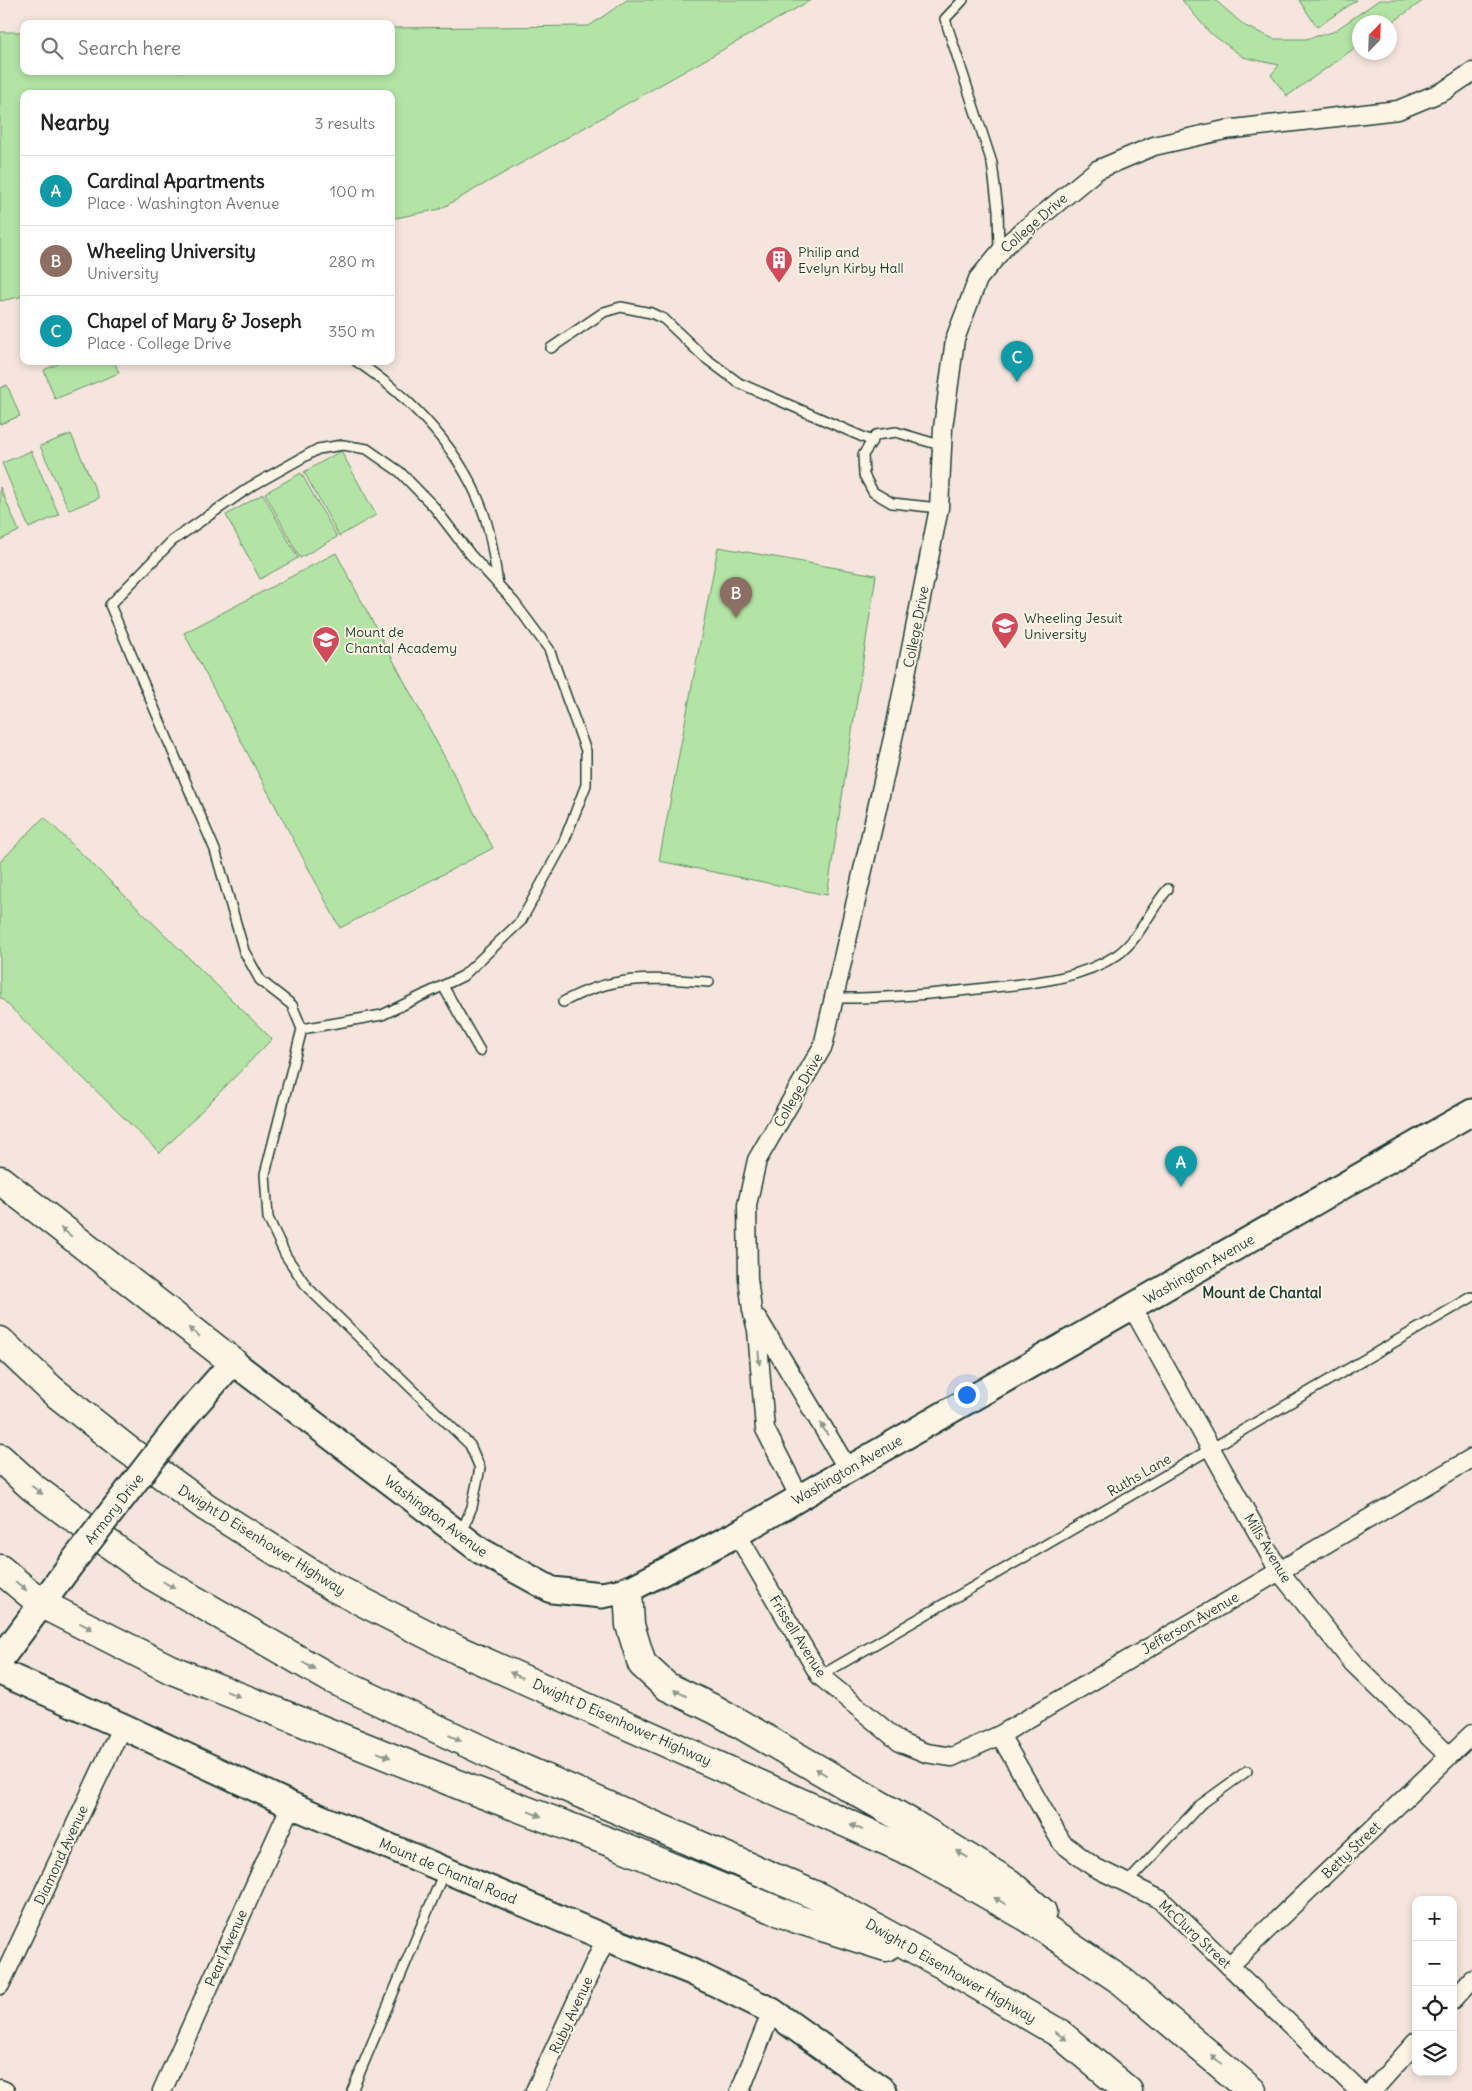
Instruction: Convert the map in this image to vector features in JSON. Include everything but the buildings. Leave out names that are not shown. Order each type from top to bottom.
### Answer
[{"type":"highway","points":[[0,1180],[232,1362]]},
{"type":"highway","name":"Dwight D Eisenhower Highway","points":[[0,1341],[52,1390],[131,1453],[206,1507],[333,1587],[467,1654],[918,1855],[1027,1917],[1123,1982],[1252,2091]]},
{"type":"highway","name":"Dwight D Eisenhower Highway","points":[[0,1458],[32,1487],[151,1575],[330,1678],[503,1760],[819,1897],[945,1966],[1060,2034],[1128,2091]]},
{"type":"highway","points":[[0,1569],[42,1604],[170,1669],[458,1784],[620,1846],[797,1919],[945,1966]]},
{"type":"highway","points":[[628,1590],[630,1626],[636,1649],[642,1664],[666,1686],[716,1710],[911,1823],[1009,1883],[1123,1982]]},
{"type":"street","name":"College Drive","points":[[800,1498],[765,1429],[757,1330],[748,1279],[747,1205],[756,1160],[823,1046],[895,729],[939,508],[942,446],[955,339],[978,279],[1006,245],[1097,170],[1154,146],[1225,130],[1398,110],[1444,91],[1472,72]]},
{"type":"street","name":"Washington Avenue","points":[[232,1362],[481,1551],[552,1590],[602,1595],[628,1590],[737,1534],[1472,1112]]},
{"type":"street","name":"Mills Avenue","points":[[1132,1307],[1278,1571],[1354,1663],[1449,1756]]},
{"type":"street","points":[[752,1310],[849,1470]]},
{"type":"street","name":"Armory Drive","points":[[0,1660],[72,1562],[188,1413],[232,1362]]},
{"type":"street","name":"Jefferson Avenue","points":[[901,1743],[926,1753],[952,1757],[1000,1734],[1472,1458]]},
{"type":"street","name":"Frissell Avenue","points":[[737,1534],[820,1676],[901,1743]]},
{"type":"street","name":"Mount de Chantal Road","points":[[0,1672],[122,1726],[291,1805],[606,1938],[692,1972],[772,2011],[878,2089]]},
{"type":"street","name":"Diamond Avenue","points":[[0,1985],[122,1726]]},
{"type":"street","name":"McClurg Street","points":[[1000,1734],[1062,1843],[1094,1867],[1128,1882],[1161,1900],[1359,2091]]},
{"type":"street","name":"Betty Street","points":[[1229,1966],[1472,1734]]},
{"type":"street","name":"Pearl Avenue","points":[[162,2091],[291,1805]]},
{"type":"street","name":"Ruby Avenue","points":[[535,2091],[606,1938]]},
{"type":"street","points":[[1457,1996],[1472,1979]]},
{"type":"street","points":[[740,2091],[772,2011]]},
{"type":"street","points":[[1372,2091],[1412,2046]]},
{"type":"street","points":[[0,2089],[5,2091]]},
{"type":"lane","points":[[962,0],[945,18],[992,163],[998,210],[999,253]]},
{"type":"lane","points":[[551,348],[604,312],[621,307],[651,313],[664,319],[704,357],[739,383],[872,441]]},
{"type":"lane","points":[[361,365],[388,385],[420,414],[466,473],[485,517],[499,586]]},
{"type":"lane","points":[[939,508],[892,503],[873,492],[864,476],[863,455],[876,435],[896,432],[942,446]]},
{"type":"lane","points":[[302,1029],[382,1015],[463,976],[522,920],[563,844],[586,785],[586,751],[549,649],[499,586],[470,554],[434,507],[400,472],[367,449],[343,445],[318,449],[250,487],[172,541],[110,605],[215,850],[244,951],[260,980],[292,1005],[302,1029],[265,1174],[268,1218],[286,1256],[307,1287],[470,1445],[480,1468],[472,1507],[460,1536]]},
{"type":"lane","points":[[834,998],[889,998],[953,992],[1037,982],[1091,969],[1119,954],[1139,930],[1154,904],[1168,889]]},
{"type":"lane","points":[[563,1002],[589,988],[623,980],[654,978],[709,982]]},
{"type":"lane","points":[[443,986],[480,1051]]},
{"type":"lane","name":"Ruths Lane","points":[[820,1676],[1472,1297]]},
{"type":"lane","points":[[1128,1882],[1200,1804],[1247,1771]]},
{"type":"lane","points":[[352,2091],[445,1870]]},
{"type":"green space","points":[[627,0],[811,0],[440,209],[395,218],[395,90],[20,90],[20,297],[0,301],[0,32],[20,32],[20,75],[395,75],[395,28],[589,26]]},
{"type":"green space","points":[[1182,0],[1215,0],[1245,26],[1274,39],[1306,39],[1333,32],[1352,19],[1352,50],[1287,96],[1271,75],[1279,65],[1243,57],[1209,32]]},
{"type":"green space","points":[[1299,0],[1357,0],[1317,27]]},
{"type":"green space","points":[[1379,0],[1424,0],[1397,19],[1397,15],[1357,15]]},
{"type":"green space","points":[[55,365],[116,365],[119,373],[55,399],[44,370]]},
{"type":"green space","points":[[7,385],[20,416],[0,424],[0,388]]},
{"type":"green space","points":[[71,434],[99,498],[69,510],[40,446]]},
{"type":"green space","points":[[31,451],[59,515],[29,528],[2,463]]},
{"type":"green space","points":[[341,451],[376,515],[339,536],[304,472]]},
{"type":"green space","points":[[301,473],[337,537],[300,558],[265,493]]},
{"type":"green space","points":[[0,487],[19,531],[0,540]]},
{"type":"green space","points":[[263,494],[298,558],[260,579],[226,515]]},
{"type":"green space","points":[[718,547],[876,575],[827,895],[659,861]]},
{"type":"green space","points":[[336,553],[493,848],[340,928],[184,633]]},
{"type":"green space","points":[[44,817],[272,1039],[160,1153],[0,997],[0,862]]},
{"type":"place","name":"Philip and Evelyn Kirby Hall","points":[[779,284]]},
{"type":"place","name":"Chapel of Mary & Joseph","points":[[1017,382]]},
{"type":"place","name":"Wheeling University","points":[[736,618]]},
{"type":"place","name":"Wheeling Jesuit University","points":[[1005,650]]},
{"type":"place","name":"Mount de Chantal Academy","points":[[326,664]]},
{"type":"place","name":"Cardinal Apartments","points":[[1181,1187]]},
{"type":"district","name":"Mount de Chantal","points":[[1262,1293]]}]
